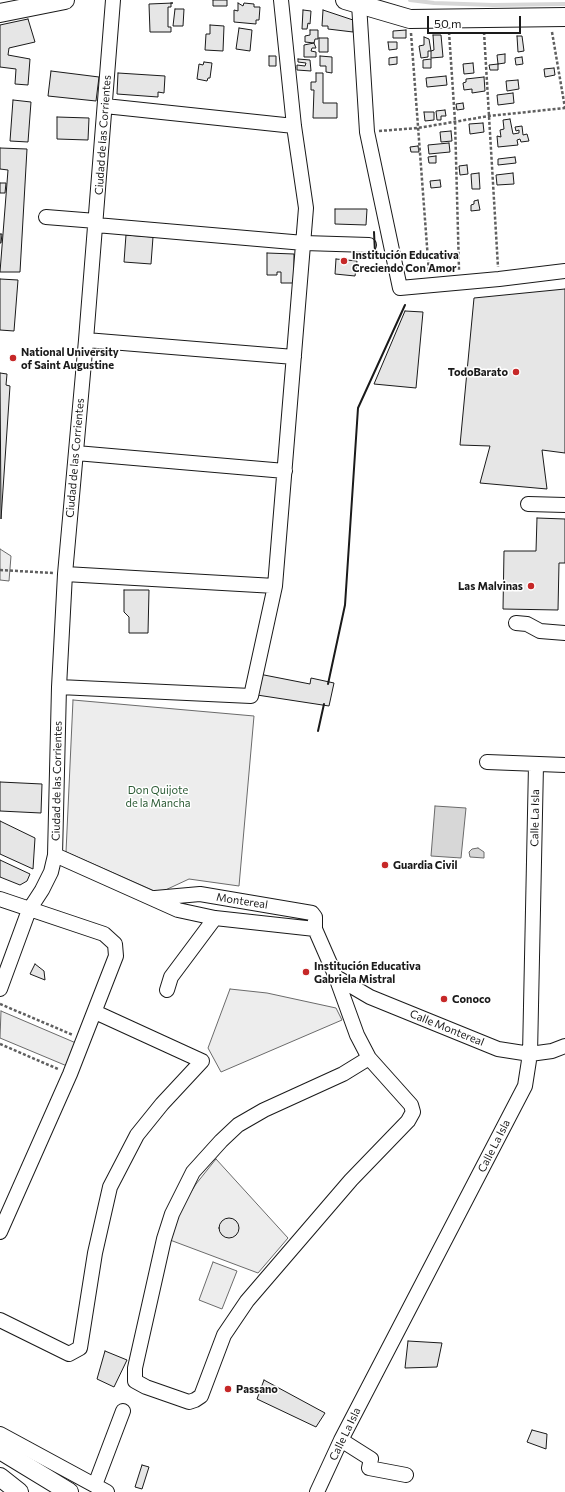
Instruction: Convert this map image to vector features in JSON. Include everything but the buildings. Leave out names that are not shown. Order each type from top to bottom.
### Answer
[{"type":"main road","points":[[0,5],[21,0]]},
{"type":"main road","points":[[0,13],[65,0]]},
{"type":"main road","points":[[352,2],[410,19],[557,18]]},
{"type":"main road","points":[[0,1450],[69,1492]]},
{"type":"street","name":"Ciudad de las Corrientes","points":[[0,988],[29,910],[42,890],[51,872],[55,855],[59,688],[65,574],[96,223],[113,0]]},
{"type":"street","points":[[59,688],[251,696],[275,586],[306,208],[294,126],[281,0]]},
{"type":"street","points":[[352,2],[367,132],[400,288],[565,271]]},
{"type":"street","points":[[105,106],[294,126]]},
{"type":"street","points":[[46,217],[304,243],[369,245]]},
{"type":"street","points":[[86,340],[294,357]]},
{"type":"street","points":[[76,453],[285,471]]},
{"type":"street","points":[[528,504],[565,505]]},
{"type":"street","points":[[65,574],[275,586]]},
{"type":"street","points":[[516,623],[526,624],[540,630],[565,633]]},
{"type":"street","points":[[486,762],[565,765]]},
{"type":"street","name":"Calle La Isla","points":[[317,1492],[341,1440],[525,1086],[530,1054],[536,765]]},
{"type":"street","name":"Montereal","points":[[55,855],[155,898],[178,910],[215,918],[315,929]]},
{"type":"street","name":"Montereal","points":[[155,898],[200,894],[312,913],[315,917],[315,929],[336,977],[352,1022],[369,1058],[411,1105],[413,1112],[408,1121],[351,1180],[247,1301],[224,1335],[201,1396],[189,1402],[146,1387],[135,1381],[135,1368],[164,1239],[172,1214],[193,1172],[221,1141],[238,1125],[264,1110],[343,1074],[369,1058]]},
{"type":"street","points":[[0,899],[104,934],[115,944],[116,956],[70,1074],[0,1232]]},
{"type":"street","points":[[167,990],[171,977],[215,918]]},
{"type":"street","name":"Calle Montereal","points":[[336,977],[370,997],[498,1049],[530,1054],[552,1051],[565,1046]]},
{"type":"street","points":[[352,1022],[356,1007],[370,997]]},
{"type":"street","points":[[0,1320],[69,1354],[80,1348],[95,1253],[110,1187],[137,1135],[162,1104],[202,1061],[95,1012]]},
{"type":"street","points":[[0,1434],[101,1488],[123,1411]]},
{"type":"street","points":[[341,1440],[370,1459],[369,1468],[406,1475]]},
{"type":"path","points":[[449,18],[455,121],[459,283]]},
{"type":"path","points":[[484,18],[499,279]]},
{"type":"path","points":[[367,132],[418,128],[489,116],[565,108],[557,18]]},
{"type":"path","points":[[410,19],[430,286]]},
{"type":"path","points":[[0,570],[65,574]]},
{"type":"path","points":[[0,1004],[84,1040]]},
{"type":"path","points":[[0,1044],[70,1074]]},
{"type":"shaded area","points":[[0,549],[11,556],[9,581],[0,580]]},
{"type":"shaded area","name":"Don Quijote de la Mancha","points":[[73,700],[254,716],[239,886],[189,879],[159,893],[66,852]]},
{"type":"shaded area","points":[[435,806],[466,808],[461,858],[431,856]]},
{"type":"shaded area","points":[[478,848],[484,852],[484,858],[470,857],[469,852],[472,849]]},
{"type":"shaded area","points":[[230,989],[267,993],[336,1008],[342,1020],[221,1072],[208,1048]]},
{"type":"shaded area","points":[[1,1011],[76,1043],[67,1066],[0,1038]]},
{"type":"shaded area","points":[[216,1159],[288,1238],[258,1273],[170,1240],[179,1211],[196,1184]]},
{"type":"shaded area","points":[[213,1262],[237,1271],[222,1309],[199,1300]]},
{"type":"waterway","points":[[410,0],[434,3],[493,5],[565,4]]},
{"type":"wall","points":[[374,232],[375,253]]},
{"type":"wall","points":[[328,684],[345,605],[358,408],[405,305]]},
{"type":"wall","points":[[318,731],[324,704]]},
{"type":"place","name":"Institución Educativa Creciendo Con Amor","points":[[344,261]]},
{"type":"place","name":"National University of Saint Augustine","points":[[13,358]]},
{"type":"place","name":"TodoBarato","points":[[516,372]]},
{"type":"place","name":"Las Malvinas","points":[[531,586]]},
{"type":"place","name":"Guardia Civil","points":[[385,865]]},
{"type":"place","name":"Institución Educativa Gabriela Mistral","points":[[306,972]]},
{"type":"place","name":"Conoco","points":[[444,999]]},
{"type":"place","name":"Passano","points":[[228,1389]]}]
